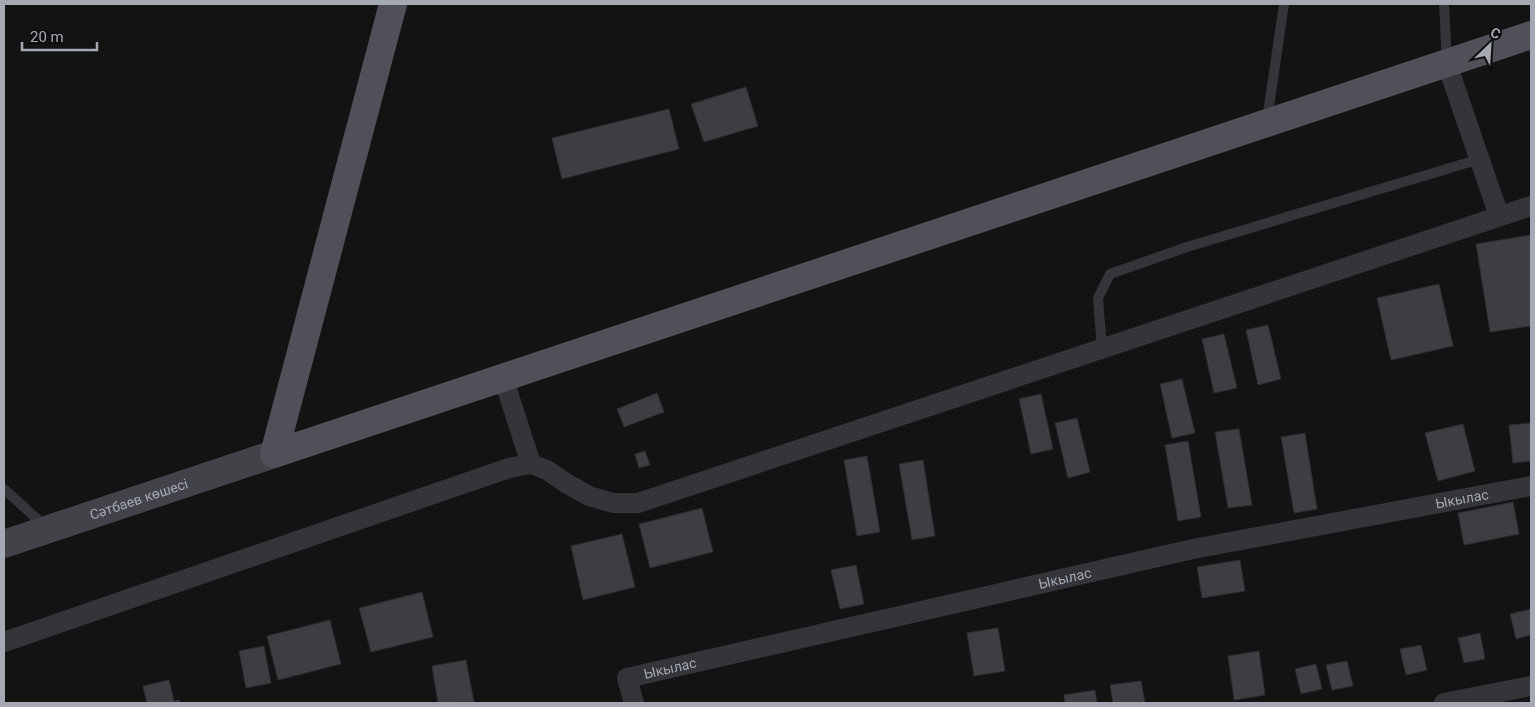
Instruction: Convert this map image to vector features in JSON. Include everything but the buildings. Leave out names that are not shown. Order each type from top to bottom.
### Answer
[{"type":"main road","points":[[274,454],[393,4]]},
{"type":"main road","points":[[274,454],[1531,36]]},
{"type":"main road","name":"Сәтбаев көшесі","points":[[4,544],[274,454]]},
{"type":"street","points":[[1447,64],[1499,216]]},
{"type":"street","points":[[4,642],[508,468],[531,464],[547,470],[589,496],[613,503],[638,503],[1531,206]]},
{"type":"street","points":[[504,377],[531,464]]},
{"type":"street","name":"Ыкылас","points":[[634,703],[628,678],[1193,549],[1531,486]]},
{"type":"street","points":[[1444,703],[1531,686]]},
{"type":"lane","points":[[1266,124],[1284,4]]},
{"type":"lane","points":[[1444,4],[1447,64]]},
{"type":"lane","points":[[1102,349],[1098,298],[1110,274],[1187,247],[1480,159]]},
{"type":"lane","points":[[4,489],[49,529]]}]
